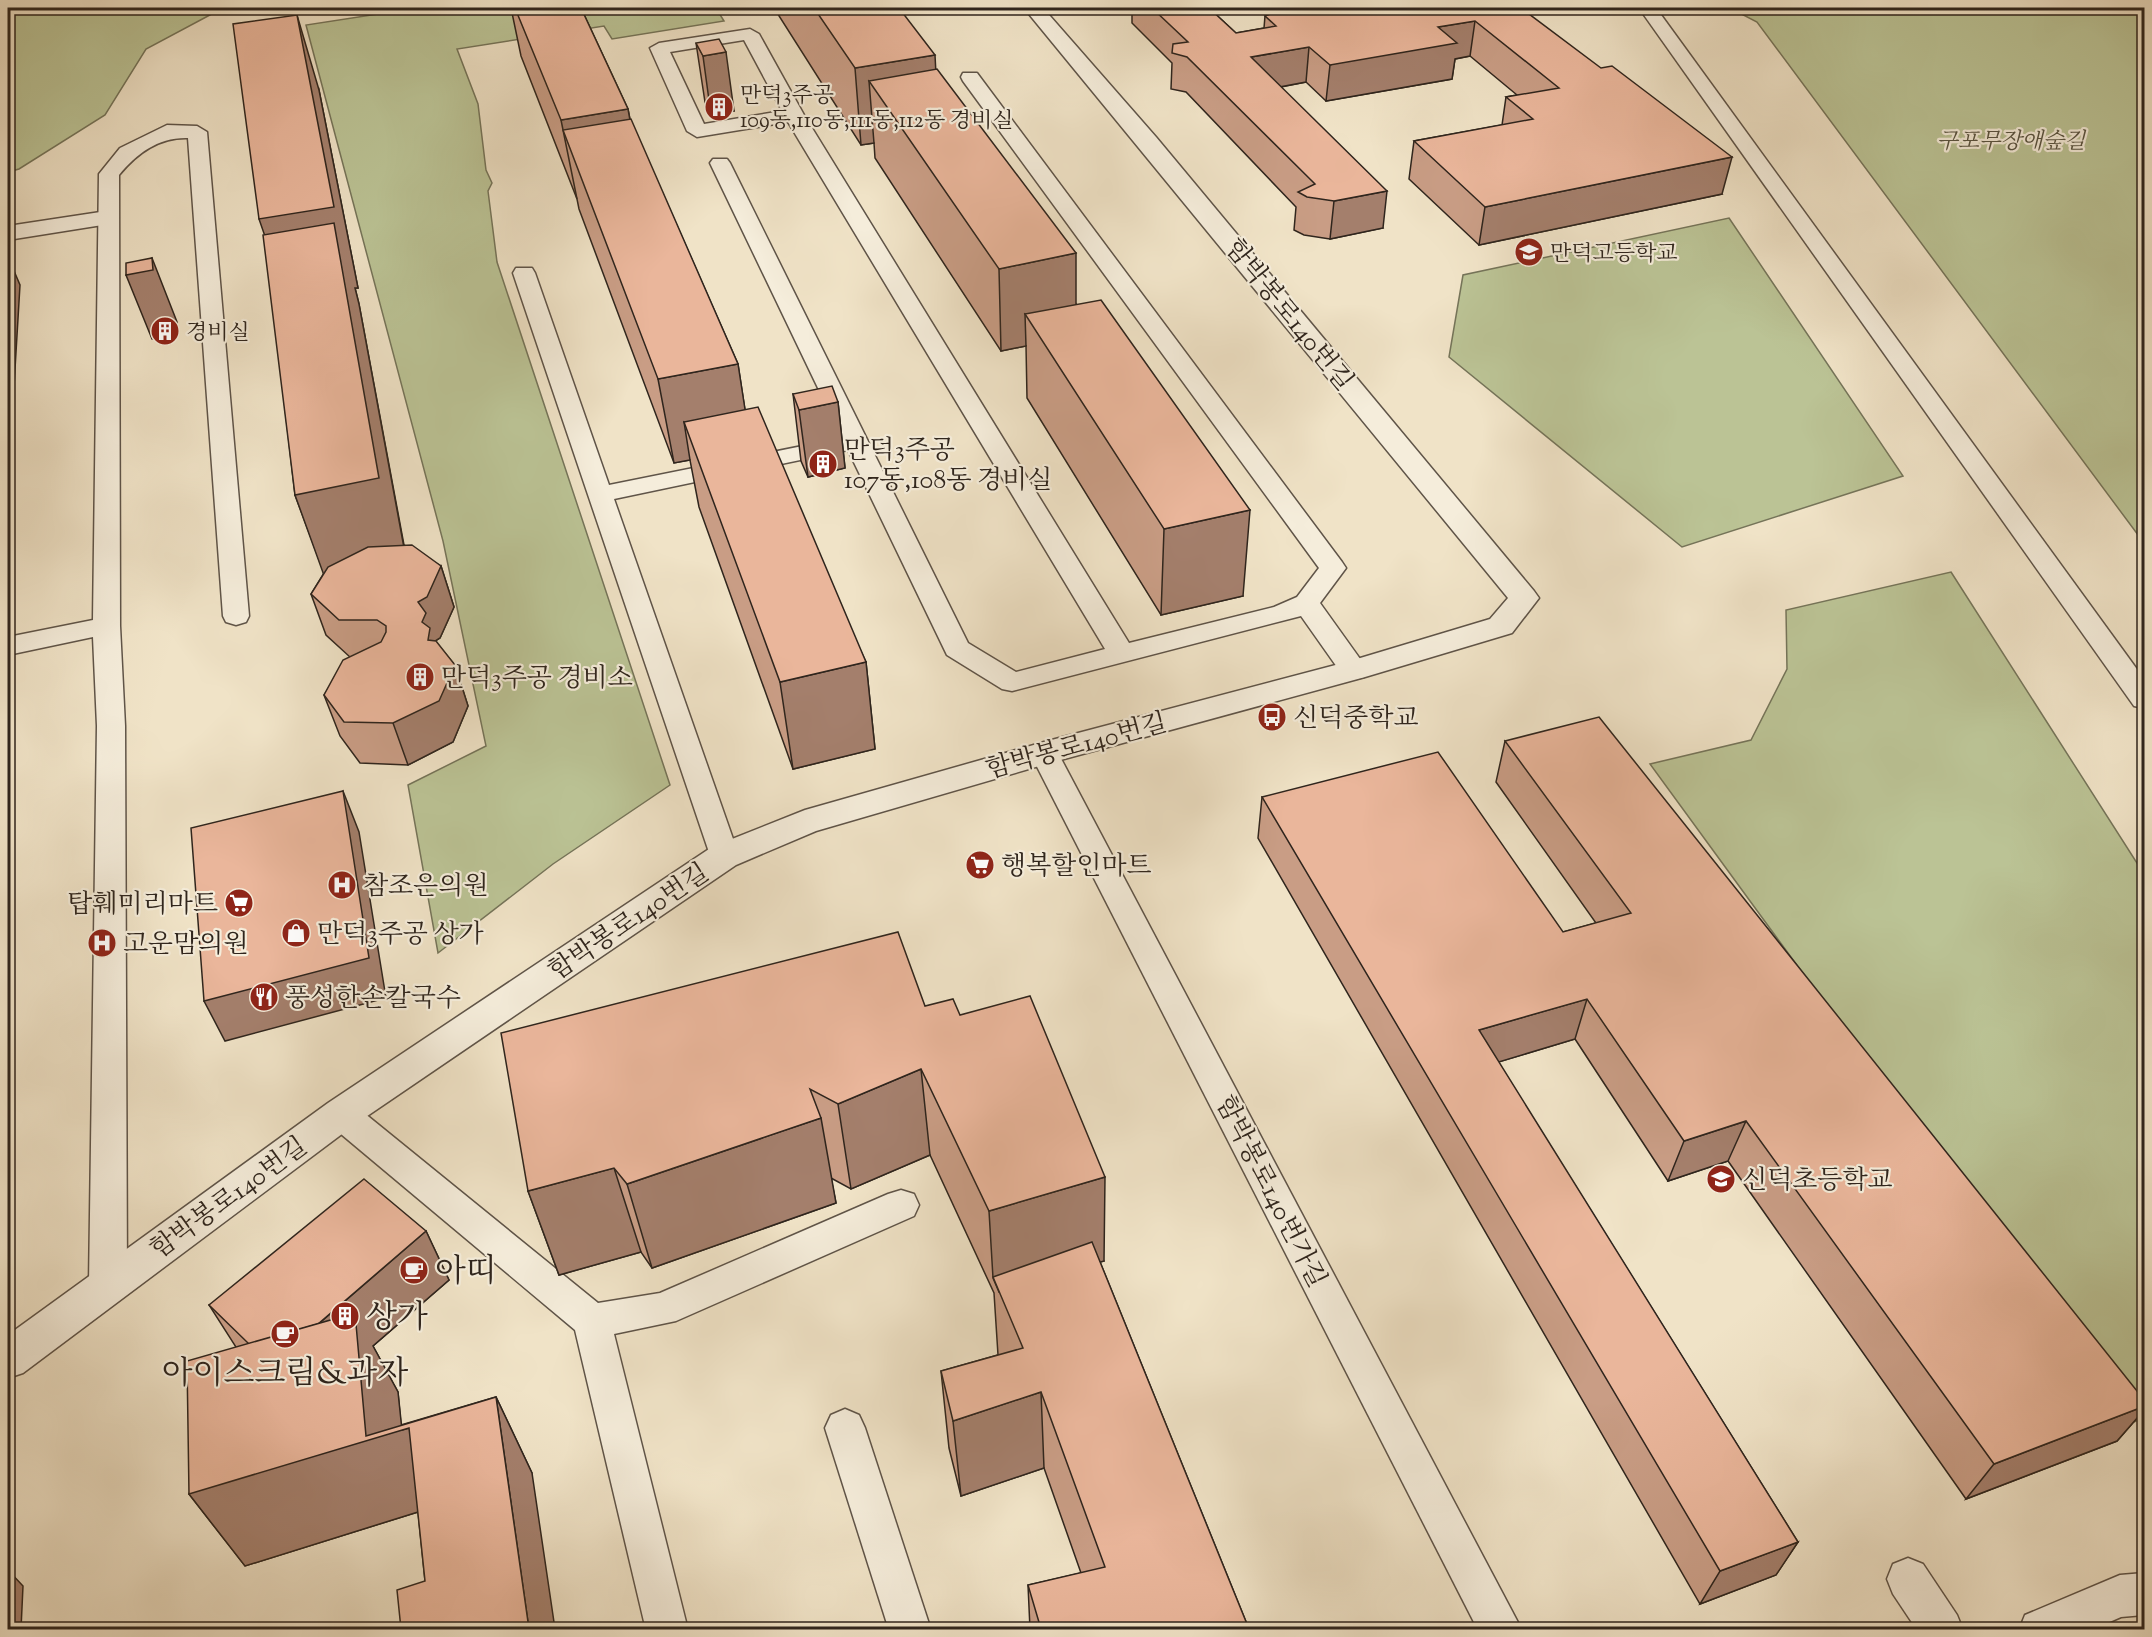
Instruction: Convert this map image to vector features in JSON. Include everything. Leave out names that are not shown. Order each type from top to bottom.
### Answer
[{"type":"street","name":"함박봉로140번길","points":[[8,1359],[341,1114],[724,856],[805,822],[1044,753],[1354,670],[1502,626],[1524,598],[1148,142],[1033,8]]},
{"type":"street","points":[[8,233],[107,218]]},
{"type":"lane","points":[[1647,8],[2145,699]]},
{"type":"lane","points":[[794,114],[697,131],[659,48],[750,34],[794,114],[1122,654]]},
{"type":"lane","points":[[720,163],[957,650],[1012,682],[1283,614],[1306,603],[1333,568],[970,77]]},
{"type":"lane","points":[[108,1284],[111,726],[106,626],[109,174],[127,152],[167,130],[197,132],[236,616]]},
{"type":"lane","points":[[524,273],[724,856]]},
{"type":"lane","points":[[599,495],[857,441]]},
{"type":"lane","points":[[1306,603],[1354,670]]},
{"type":"lane","points":[[8,646],[106,626]]},
{"type":"lane","name":"함박봉로140번가길","points":[[1044,753],[1501,1629]]},
{"type":"lane","points":[[341,1114],[592,1321],[667,1629]]},
{"type":"lane","points":[[592,1321],[663,1309],[901,1205]]},
{"type":"lane","points":[[845,1428],[910,1629]]},
{"type":"lane","points":[[1908,1579],[1942,1629]]},
{"type":"lane","points":[[2040,1629],[2120,1596],[2145,1594]]},
{"type":"green space","points":[[8,8],[223,8],[146,49],[105,115],[19,169],[8,172]]},
{"type":"green space","points":[[417,8],[716,8],[724,21],[612,39],[604,26],[457,49],[478,104],[486,170],[492,183],[488,191],[497,262],[670,785],[553,864],[438,953],[408,785],[486,746],[443,541],[306,25]]},
{"type":"green space","name":"구포무장애숲길","points":[[1730,8],[2144,8],[2144,543],[1757,22]]},
{"type":"green space","points":[[1729,218],[1903,476],[1682,547],[1449,357],[1463,275]]},
{"type":"green space","points":[[1951,572],[2144,874],[2144,1418],[2131,1423],[1650,764],[1751,740],[1787,669],[1786,610]]},
{"type":"building","points":[[515,8],[581,8],[628,109],[561,120]]},
{"type":"building","points":[[814,8],[899,8],[935,55],[855,68]]},
{"type":"building","points":[[1152,8],[1209,8],[1236,33],[1276,26],[1265,16],[1287,8],[1521,8],[1601,68],[1612,66],[1732,157],[1485,207],[1414,141],[1533,119],[1506,97],[1559,88],[1475,21],[1438,27],[1457,43],[1330,65],[1309,47],[1251,57],[1387,191],[1334,201],[1307,197],[1298,192],[1315,184],[1187,57],[1172,53],[1173,44],[1188,42]]},
{"type":"building","points":[[297,15],[334,207],[259,219],[233,24]]},
{"type":"building","points":[[719,39],[726,52],[703,56],[696,43]]},
{"type":"building","points":[[937,69],[1076,253],[999,269],[869,81]]},
{"type":"building","points":[[631,119],[738,364],[658,379],[563,130]]},
{"type":"building","points":[[334,223],[379,478],[295,495],[263,235]]},
{"type":"building","points":[[152,258],[153,270],[126,275],[126,263]]},
{"type":"building","points":[[1101,300],[1250,510],[1164,529],[1025,314]]},
{"type":"building","points":[[832,386],[838,402],[799,410],[793,394]]},
{"type":"building","points":[[758,407],[866,662],[780,682],[684,422]]},
{"type":"building","points":[[412,545],[441,566],[427,597],[418,602],[426,613],[422,622],[430,628],[428,640],[436,641],[455,665],[439,701],[393,723],[344,722],[324,695],[343,660],[381,642],[386,626],[377,620],[339,620],[311,594],[328,567],[368,547]]},
{"type":"building","points":[[1599,717],[2145,1401],[2145,1406],[1994,1464],[1746,1121],[1684,1141],[1587,999],[1479,1030],[1798,1542],[1720,1571],[1262,797],[1438,752],[1563,932],[1631,913],[1505,741]]},
{"type":"building","name":"만덕3주공 상가","points":[[343,791],[369,958],[204,1001],[191,828]]},
{"type":"building","points":[[898,932],[925,1006],[953,999],[960,1015],[1030,996],[1105,1177],[989,1211],[921,1069],[838,1104],[810,1089],[821,1118],[627,1184],[614,1168],[528,1191],[501,1033]]},
{"type":"building","points":[[364,1179],[426,1231],[318,1324],[249,1344],[209,1305]]},
{"type":"building","points":[[1092,1242],[1249,1629],[1041,1629],[1028,1585],[1105,1567],[1041,1392],[953,1421],[941,1371],[1023,1348],[993,1277]]},
{"type":"building","points":[[355,1313],[366,1436],[496,1397],[529,1629],[401,1629],[397,1590],[425,1581],[409,1428],[189,1494],[187,1361]]},
{"type":"place","name":"만덕3주공 109동,110동,111동,112동 경비실","points":[[719,107]]},
{"type":"place","name":"만덕고등학교","points":[[1529,252]]},
{"type":"place","name":"경비실","points":[[165,331]]},
{"type":"place","name":"만덕3주공 107동,108동 경비실","points":[[823,464]]},
{"type":"place","name":"만덕3주공 경비소","points":[[420,677]]},
{"type":"place","name":"신덕중학교","points":[[1272,717]]},
{"type":"place","name":"행복할인마트","points":[[980,865]]},
{"type":"place","name":"참조은의원","points":[[342,885]]},
{"type":"place","name":"탑훼미리마트","points":[[239,903]]},
{"type":"place","name":"만덕3주공 상가","points":[[296,933]]},
{"type":"place","name":"고운맘의원","points":[[102,943]]},
{"type":"place","name":"풍성한손칼국수","points":[[264,997]]},
{"type":"place","name":"신덕초등학교","points":[[1721,1179]]},
{"type":"place","name":"아띠","points":[[414,1270]]},
{"type":"place","name":"상가","points":[[345,1316]]},
{"type":"place","name":"아이스크림&과자","points":[[285,1334]]}]
